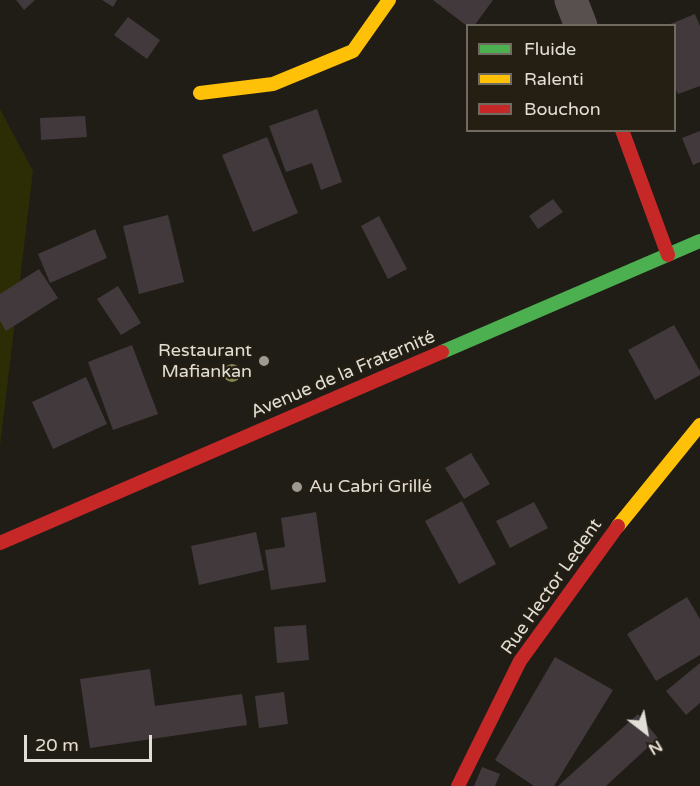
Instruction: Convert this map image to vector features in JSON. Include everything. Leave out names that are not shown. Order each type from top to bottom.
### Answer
[{"type":"street","points":[[200,93],[273,84],[353,51],[389,0]]},
{"type":"street","points":[[571,0],[580,24]]},
{"type":"street","points":[[622,132],[668,255]]},
{"type":"street","name":"Avenue de la Fraternité","points":[[0,543],[700,241]]},
{"type":"street","name":"Rue Hector Ledent","points":[[458,786],[520,661],[609,537],[700,425]]},
{"type":"shaded area","points":[[0,109],[33,171],[0,446]]},
{"type":"building","points":[[16,0],[35,0],[24,10]]},
{"type":"building","points":[[102,0],[117,0],[113,7]]},
{"type":"building","points":[[433,0],[493,0],[475,24],[466,25]]},
{"type":"building","points":[[695,14],[700,26],[700,86],[678,94],[676,90],[676,24],[670,24]]},
{"type":"building","points":[[128,17],[160,40],[147,59],[114,35]]},
{"type":"building","points":[[317,109],[342,182],[321,190],[312,163],[286,172],[269,126]]},
{"type":"building","points":[[85,116],[87,137],[41,140],[40,118]]},
{"type":"building","points":[[700,131],[700,162],[693,165],[682,138]]},
{"type":"building","points":[[267,137],[298,213],[253,232],[222,155]]},
{"type":"building","points":[[553,199],[563,212],[538,229],[529,216]]},
{"type":"building","points":[[168,215],[184,282],[139,294],[123,226]]},
{"type":"building","points":[[379,216],[407,269],[388,279],[361,226]]},
{"type":"building","points":[[95,229],[107,258],[50,283],[38,254]]},
{"type":"building","points":[[39,269],[58,298],[6,331],[0,321],[0,294]]},
{"type":"building","points":[[118,286],[141,323],[121,335],[97,299]]},
{"type":"building","points":[[674,325],[700,371],[700,375],[655,400],[628,350]]},
{"type":"building","points":[[132,345],[158,414],[113,430],[88,362]]},
{"type":"building","points":[[86,377],[107,424],[53,449],[32,402]]},
{"type":"building","points":[[471,453],[490,484],[464,499],[445,468]]},
{"type":"building","points":[[462,501],[496,564],[459,584],[425,521]]},
{"type":"building","points":[[534,502],[548,528],[510,548],[496,521]]},
{"type":"building","points":[[316,512],[326,582],[271,590],[265,550],[285,547],[281,518]]},
{"type":"building","points":[[256,532],[264,570],[199,585],[191,546]]},
{"type":"building","points":[[687,597],[700,619],[700,655],[656,681],[627,634]]},
{"type":"building","points":[[306,625],[309,660],[277,663],[274,627]]},
{"type":"building","points":[[555,657],[613,690],[554,786],[534,786],[495,760]]},
{"type":"building","points":[[700,663],[700,703],[686,715],[666,691]]},
{"type":"building","points":[[150,669],[155,706],[242,694],[247,725],[90,748],[80,679]]},
{"type":"building","points":[[284,692],[288,724],[259,728],[255,696]]},
{"type":"building","points":[[638,714],[658,738],[606,786],[558,786]]},
{"type":"building","points":[[482,767],[500,774],[495,786],[474,786]]},
{"type":"traffic: fast","points":[[442,352],[700,241]]},
{"type":"traffic: slow","points":[[200,93],[273,84],[353,51],[389,0]]},
{"type":"traffic: slow","points":[[618,526],[700,425]]},
{"type":"traffic: jam","points":[[623,132],[668,255]]},
{"type":"traffic: jam","points":[[0,543],[442,352]]},
{"type":"traffic: jam","points":[[458,786],[520,661],[618,526]]},
{"type":"place","name":"Restaurant Mafiankan","points":[[264,361]]},
{"type":"place","name":"Au Cabri Grillé","points":[[297,487]]}]
